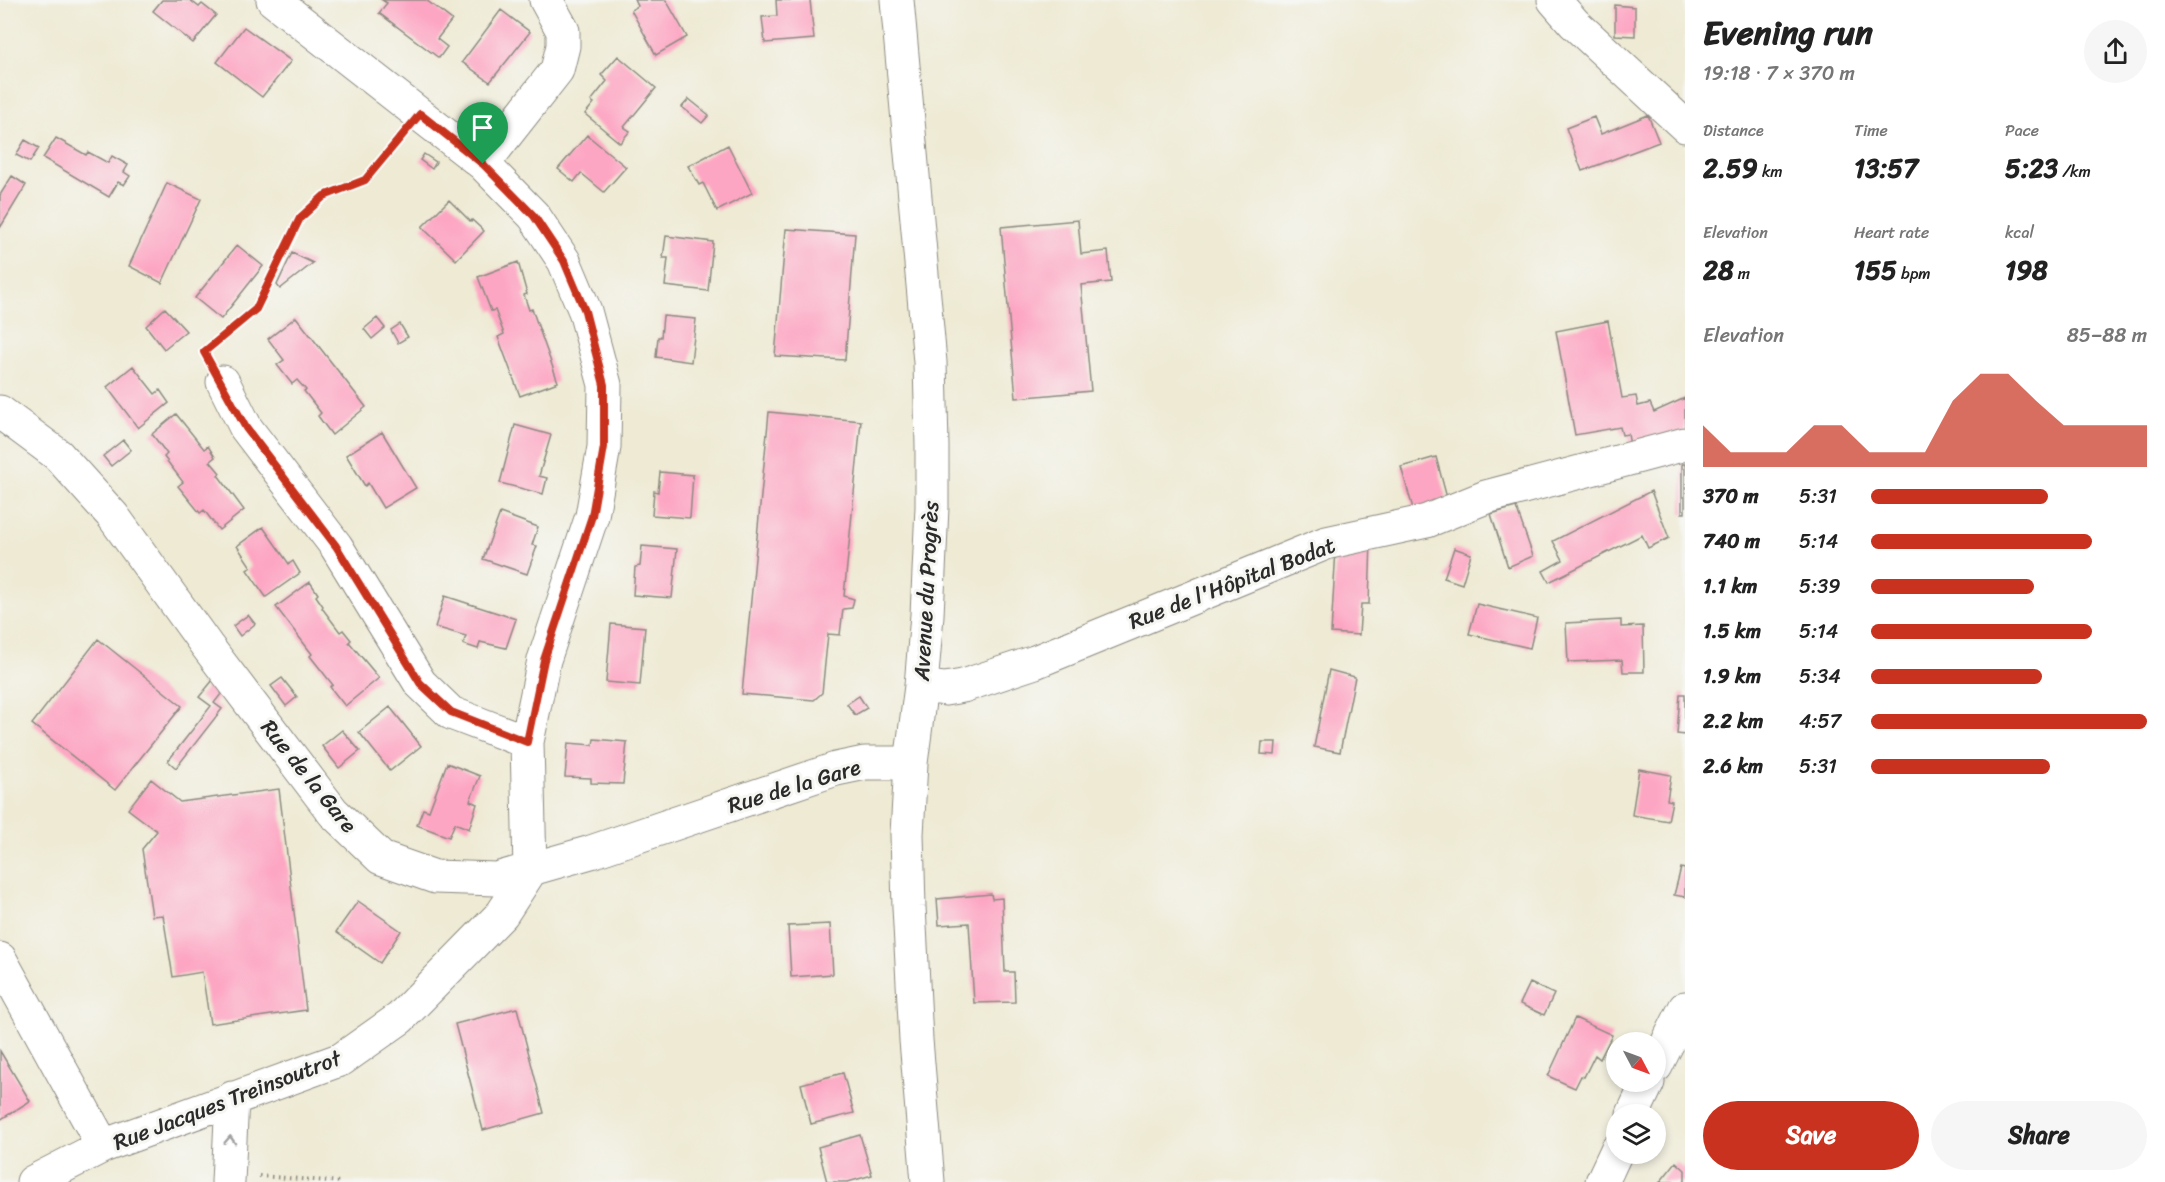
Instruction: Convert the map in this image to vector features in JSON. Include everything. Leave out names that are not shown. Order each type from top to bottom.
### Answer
[{"type":"street","points":[[273,0],[483,164],[534,216],[564,261],[585,311],[604,385],[604,447],[592,516],[544,660],[527,742],[530,871]]},
{"type":"street","points":[[483,164],[556,70],[563,46],[563,31],[546,0]]},
{"type":"street","name":"Avenue du Progrès","points":[[897,0],[930,386],[932,507],[921,686],[910,764],[907,834],[916,1040],[928,1182]]},
{"type":"street","points":[[1554,0],[1574,23],[1685,126]]},
{"type":"street","points":[[222,382],[246,428],[336,546],[420,683],[451,712],[527,742]]},
{"type":"street","name":"Rue de la Gare","points":[[0,412],[58,455],[113,516],[207,646],[333,812],[381,858],[435,877],[496,879],[530,871],[836,769],[865,763],[910,764]]},
{"type":"street","name":"Rue de l'Hôpital Bodat","points":[[921,686],[945,689],[963,686],[1035,662],[1326,543],[1427,521],[1486,497],[1685,444]]},
{"type":"street","name":"Rue Jacques Treinsoutrot","points":[[33,1182],[103,1146],[342,1059],[400,1018],[502,914],[530,871]]},
{"type":"street","points":[[0,958],[103,1146]]},
{"type":"street","points":[[1666,1049],[1682,1022]]},
{"type":"street","points":[[228,1178],[232,1098]]},
{"type":"street","points":[[1602,1182],[1610,1164]]},
{"type":"path","points":[[222,382],[204,352],[256,309],[300,218],[324,196],[365,180],[420,114]]},
{"type":"path","points":[[228,1178],[342,1182]]},
{"type":"building","points":[[162,0],[190,0],[199,7],[202,4],[216,15],[193,43],[153,11]]},
{"type":"building","points":[[382,0],[426,0],[452,20],[437,39],[447,47],[439,58],[379,13],[387,3]]},
{"type":"building","points":[[635,0],[666,0],[687,37],[656,55],[631,10],[638,6]]},
{"type":"building","points":[[776,0],[810,0],[814,39],[765,43],[762,17],[777,16]]},
{"type":"building","points":[[1615,5],[1635,7],[1635,36],[1615,35]]},
{"type":"building","points":[[501,10],[530,32],[490,82],[462,62]]},
{"type":"building","points":[[244,27],[291,61],[262,97],[217,62]]},
{"type":"building","points":[[618,56],[656,88],[624,127],[630,131],[620,143],[585,114],[594,103],[591,101],[607,81],[601,75]]},
{"type":"building","points":[[689,99],[709,115],[702,123],[682,107]]},
{"type":"building","points":[[1648,115],[1659,142],[1582,171],[1566,128],[1594,117],[1601,134]]},
{"type":"building","points":[[587,135],[626,167],[604,192],[581,173],[574,182],[558,169]]},
{"type":"building","points":[[56,138],[86,155],[88,152],[108,163],[112,156],[128,165],[124,172],[130,176],[124,185],[118,182],[109,197],[43,158]]},
{"type":"building","points":[[25,140],[39,148],[30,162],[16,155]]},
{"type":"building","points":[[728,145],[752,193],[717,211],[703,183],[699,185],[688,166]]},
{"type":"building","points":[[424,154],[436,162],[432,169],[420,160]]},
{"type":"building","points":[[12,176],[26,185],[0,228],[0,195]]},
{"type":"building","points":[[167,183],[201,199],[162,283],[129,266]]},
{"type":"building","points":[[449,200],[471,222],[472,220],[484,231],[456,260],[422,227]]},
{"type":"building","points":[[1078,220],[1081,254],[1108,251],[1111,282],[1081,285],[1091,391],[1016,398],[1001,227]]},
{"type":"building","points":[[786,229],[855,234],[845,360],[775,356]]},
{"type":"building","points":[[666,236],[713,242],[708,291],[665,286],[668,258],[663,258]]},
{"type":"building","points":[[237,245],[263,266],[221,319],[195,298]]},
{"type":"building","points":[[292,253],[313,263],[280,289],[277,285]]},
{"type":"building","points":[[518,262],[529,310],[532,309],[558,382],[520,396],[498,337],[504,334],[495,310],[491,311],[478,277]]},
{"type":"building","points":[[165,308],[186,331],[164,349],[146,326]]},
{"type":"building","points":[[663,316],[696,319],[691,362],[656,357]]},
{"type":"building","points":[[296,317],[366,407],[332,435],[318,416],[321,413],[304,391],[306,390],[297,380],[292,384],[277,365],[284,360],[268,339]]},
{"type":"building","points":[[377,318],[385,328],[372,339],[364,329]]},
{"type":"building","points":[[1608,321],[1622,398],[1636,396],[1638,406],[1650,403],[1654,412],[1685,398],[1685,431],[1630,446],[1628,434],[1622,435],[1620,427],[1575,435],[1556,331]]},
{"type":"building","points":[[400,324],[408,337],[398,343],[391,330]]},
{"type":"building","points":[[133,366],[155,394],[160,390],[169,403],[138,428],[107,387]]},
{"type":"building","points":[[769,412],[861,421],[844,596],[854,599],[852,608],[843,609],[840,635],[828,634],[822,693],[814,700],[742,694]]},
{"type":"building","points":[[176,414],[204,449],[208,446],[215,457],[210,461],[244,510],[219,530],[204,510],[200,513],[178,486],[183,482],[164,457],[167,454],[152,434]]},
{"type":"building","points":[[515,425],[551,435],[539,476],[547,478],[543,494],[500,483]]},
{"type":"building","points":[[382,432],[416,488],[383,508],[368,483],[365,486],[346,455]]},
{"type":"building","points":[[123,440],[131,450],[111,466],[103,456]]},
{"type":"building","points":[[1436,457],[1447,498],[1414,512],[1401,467]]},
{"type":"building","points":[[1682,464],[1685,464],[1685,513],[1682,513]]},
{"type":"building","points":[[660,472],[693,475],[690,518],[652,515],[654,491],[658,492]]},
{"type":"building","points":[[1651,491],[1669,538],[1648,548],[1642,535],[1549,582],[1543,571],[1563,560],[1553,541]]},
{"type":"building","points":[[1516,507],[1533,556],[1508,567],[1491,514]]},
{"type":"building","points":[[500,513],[538,527],[532,545],[537,546],[527,574],[483,559]]},
{"type":"building","points":[[263,527],[289,564],[293,561],[300,573],[266,597],[247,570],[251,567],[237,546]]},
{"type":"building","points":[[1371,540],[1369,604],[1361,604],[1359,635],[1331,633],[1336,549]]},
{"type":"building","points":[[642,546],[677,549],[672,598],[633,595],[635,567],[640,566]]},
{"type":"building","points":[[1454,548],[1471,554],[1462,584],[1444,578]]},
{"type":"building","points":[[310,582],[318,594],[316,596],[322,608],[340,632],[343,630],[351,640],[349,642],[379,678],[345,706],[330,687],[333,685],[310,656],[312,654],[276,607]]},
{"type":"building","points":[[445,596],[516,619],[506,648],[480,642],[478,649],[463,644],[466,636],[435,627]]},
{"type":"building","points":[[1477,604],[1537,618],[1530,648],[1469,634]]},
{"type":"building","points":[[248,615],[255,624],[240,636],[233,626]]},
{"type":"building","points":[[1621,620],[1621,627],[1643,626],[1644,672],[1623,672],[1622,660],[1568,662],[1566,623]]},
{"type":"building","points":[[611,624],[645,627],[640,685],[606,682]]},
{"type":"building","points":[[98,639],[182,706],[115,790],[32,724]]},
{"type":"building","points":[[1329,670],[1355,677],[1340,752],[1314,747]]},
{"type":"building","points":[[282,678],[297,697],[286,706],[271,686]]},
{"type":"building","points":[[213,680],[225,689],[214,703],[222,709],[176,768],[168,761],[211,706],[199,697]]},
{"type":"building","points":[[1680,694],[1685,694],[1685,735],[1677,734]]},
{"type":"building","points":[[859,696],[867,708],[855,715],[847,704]]},
{"type":"building","points":[[390,707],[421,746],[390,771],[359,732]]},
{"type":"building","points":[[342,730],[360,751],[339,768],[322,746]]},
{"type":"building","points":[[594,739],[627,742],[623,784],[591,783],[591,778],[565,777],[568,743],[593,745]]},
{"type":"building","points":[[1262,742],[1276,742],[1275,755],[1261,754]]},
{"type":"building","points":[[447,763],[480,776],[470,801],[477,804],[469,829],[455,823],[449,837],[417,825],[423,809],[429,811]]},
{"type":"building","points":[[1639,769],[1671,775],[1667,800],[1672,801],[1668,821],[1632,815]]},
{"type":"building","points":[[151,779],[180,802],[279,789],[306,1010],[210,1024],[202,972],[173,977],[163,915],[152,916],[142,849],[157,831],[128,809]]},
{"type":"building","points":[[1681,868],[1685,869],[1685,897],[1674,895]]},
{"type":"building","points":[[991,894],[992,899],[1002,898],[1005,972],[1014,972],[1015,1002],[974,1003],[969,923],[939,925],[937,899]]},
{"type":"building","points":[[358,901],[401,931],[380,963],[336,932]]},
{"type":"building","points":[[830,924],[833,974],[791,977],[788,926]]},
{"type":"building","points":[[1530,983],[1554,994],[1544,1015],[1520,1004]]},
{"type":"building","points":[[517,1008],[544,1113],[483,1130],[455,1024]]},
{"type":"building","points":[[1575,1018],[1606,1032],[1606,1047],[1600,1059],[1595,1055],[1584,1077],[1581,1076],[1575,1088],[1548,1076]]},
{"type":"building","points":[[0,1051],[30,1101],[0,1120]]},
{"type":"building","points":[[843,1073],[854,1113],[811,1124],[801,1084]]},
{"type":"building","points":[[860,1135],[872,1175],[848,1182],[827,1182],[818,1147]]},
{"type":"building","points":[[1676,1162],[1685,1170],[1685,1182],[1660,1182]]},
{"type":"route","points":[[420,114],[483,164],[534,216],[564,261],[585,311],[604,385],[604,447],[592,516],[544,660],[527,742],[451,712],[420,683],[336,546],[246,428],[204,352],[256,309],[300,218],[324,196],[365,180],[420,114]]}]
